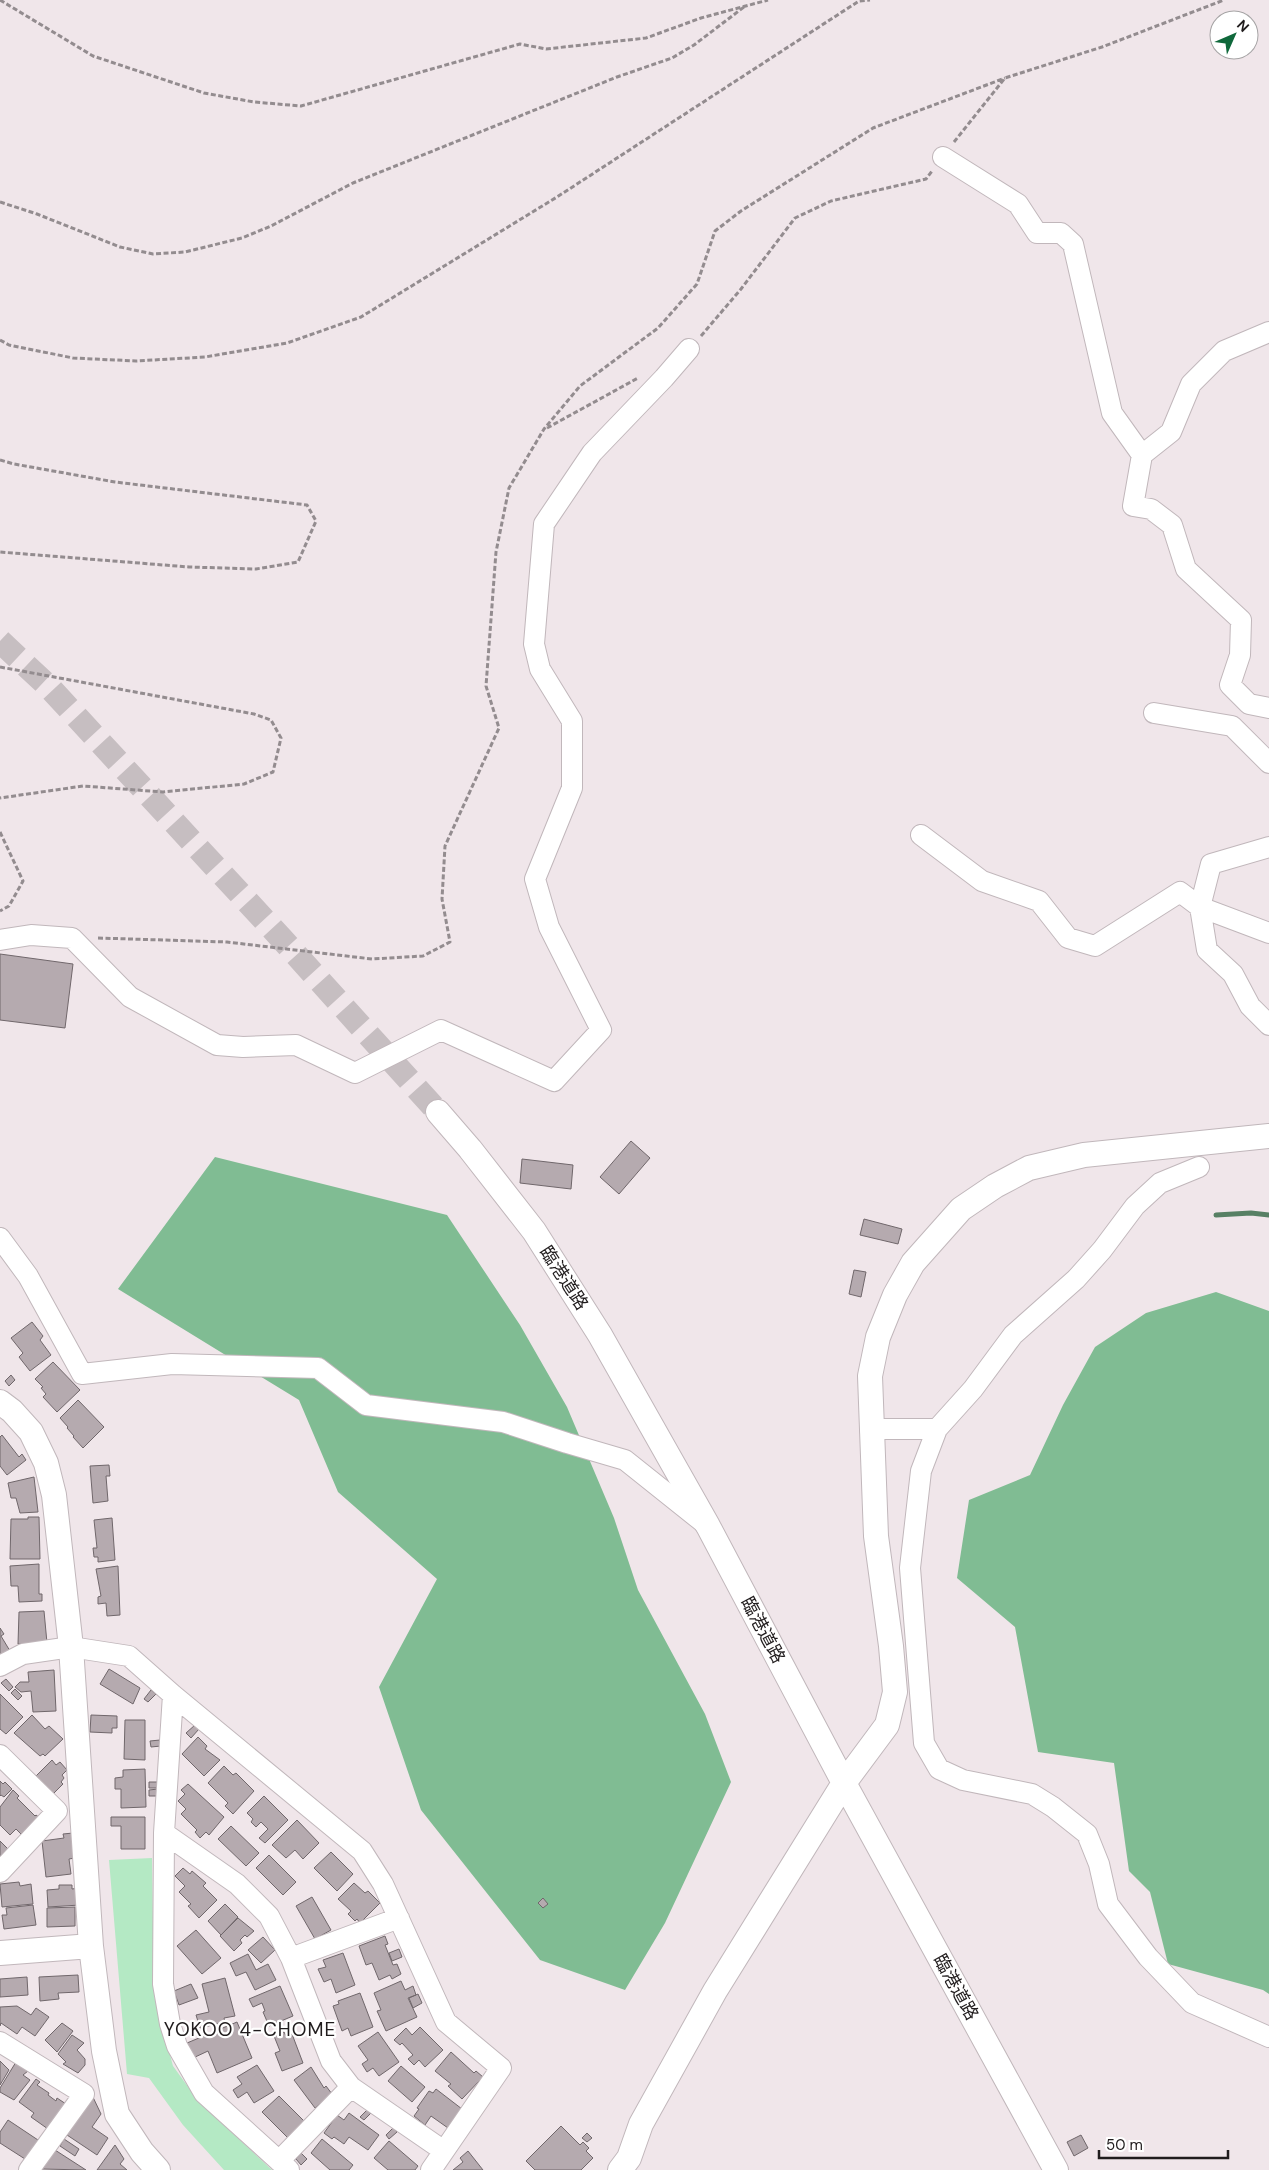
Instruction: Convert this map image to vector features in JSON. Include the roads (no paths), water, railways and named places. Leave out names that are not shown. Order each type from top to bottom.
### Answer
[{"type":"street","points":[[943,157],[1018,204],[1037,232],[1061,233],[1073,244],[1112,413],[1142,455]]},
{"type":"street","points":[[1269,332],[1224,351],[1191,384],[1171,432],[1142,455],[1133,506],[1151,509],[1172,524],[1186,569],[1241,620],[1240,655],[1230,685],[1249,704],[1269,708]]},
{"type":"street","points":[[0,940],[31,935],[72,938],[130,997],[217,1045],[243,1047],[296,1045],[355,1073],[441,1030],[554,1081],[601,1030],[549,927],[536,878],[572,788],[572,721],[540,669],[534,644],[544,524],[592,453],[689,349]]},
{"type":"street","points":[[1154,713],[1232,726],[1269,763]]},
{"type":"street","points":[[921,835],[982,881],[1039,901],[1068,938],[1095,946],[1180,892],[1200,908],[1269,933]]},
{"type":"street","points":[[1269,847],[1211,864],[1200,908],[1207,950],[1233,974],[1250,1006],[1269,1025]]},
{"type":"street","name":"臨港道路","points":[[438,1112],[470,1149],[534,1232],[600,1335],[708,1526],[844,1783],[1056,2170]]},
{"type":"street","points":[[630,2166],[641,2124],[715,1991],[844,1783],[887,1725],[895,1692],[891,1646],[876,1536],[870,1429],[870,1376],[878,1337],[891,1303],[912,1263],[961,1209],[994,1186],[1029,1168],[1084,1155],[1269,1136]]},
{"type":"street","points":[[1199,1167],[1160,1183],[1135,1206],[1102,1250],[1076,1279],[1013,1335],[973,1389],[937,1429],[921,1471],[910,1568],[924,1743],[939,1769],[963,1780],[1032,1794],[1053,1807],[1087,1834],[1099,1864],[1108,1904],[1148,1957],[1192,2003],[1269,2037]]},
{"type":"street","points":[[0,1238],[28,1276],[82,1374],[172,1364],[318,1368],[366,1405],[504,1422],[625,1460],[708,1526]]},
{"type":"street","points":[[0,1402],[12,1411],[31,1432],[46,1463],[54,1495],[71,1647],[91,1946],[104,2051],[117,2114],[142,2152],[158,2170]]},
{"type":"street","points":[[870,1429],[937,1429]]},
{"type":"street","points":[[0,1666],[23,1654],[71,1647],[129,1656],[173,1696],[362,1851],[383,1884],[446,2022],[501,2068],[431,2170]]},
{"type":"street","points":[[173,1696],[164,1834],[162,1984],[170,2024],[177,2046],[204,2093],[284,2166],[351,2087]]},
{"type":"street","points":[[0,1754],[57,1811],[0,1872]]},
{"type":"street","points":[[164,1834],[237,1884],[269,1916],[291,1958],[331,2061],[351,2087],[444,2151]]},
{"type":"street","points":[[291,1958],[399,1918]]},
{"type":"street","points":[[0,1953],[91,1946]]},
{"type":"street","points":[[0,2042],[84,2094],[29,2170]]},
{"type":"waterway","points":[[1216,1215],[1251,1213],[1269,1215]]},
{"type":"tunnel","points":[[0,641],[49,687],[281,938],[438,1112]]},
{"type":"district","name":"YOKOO 4-CHOME","points":[[250,2029]]}]
